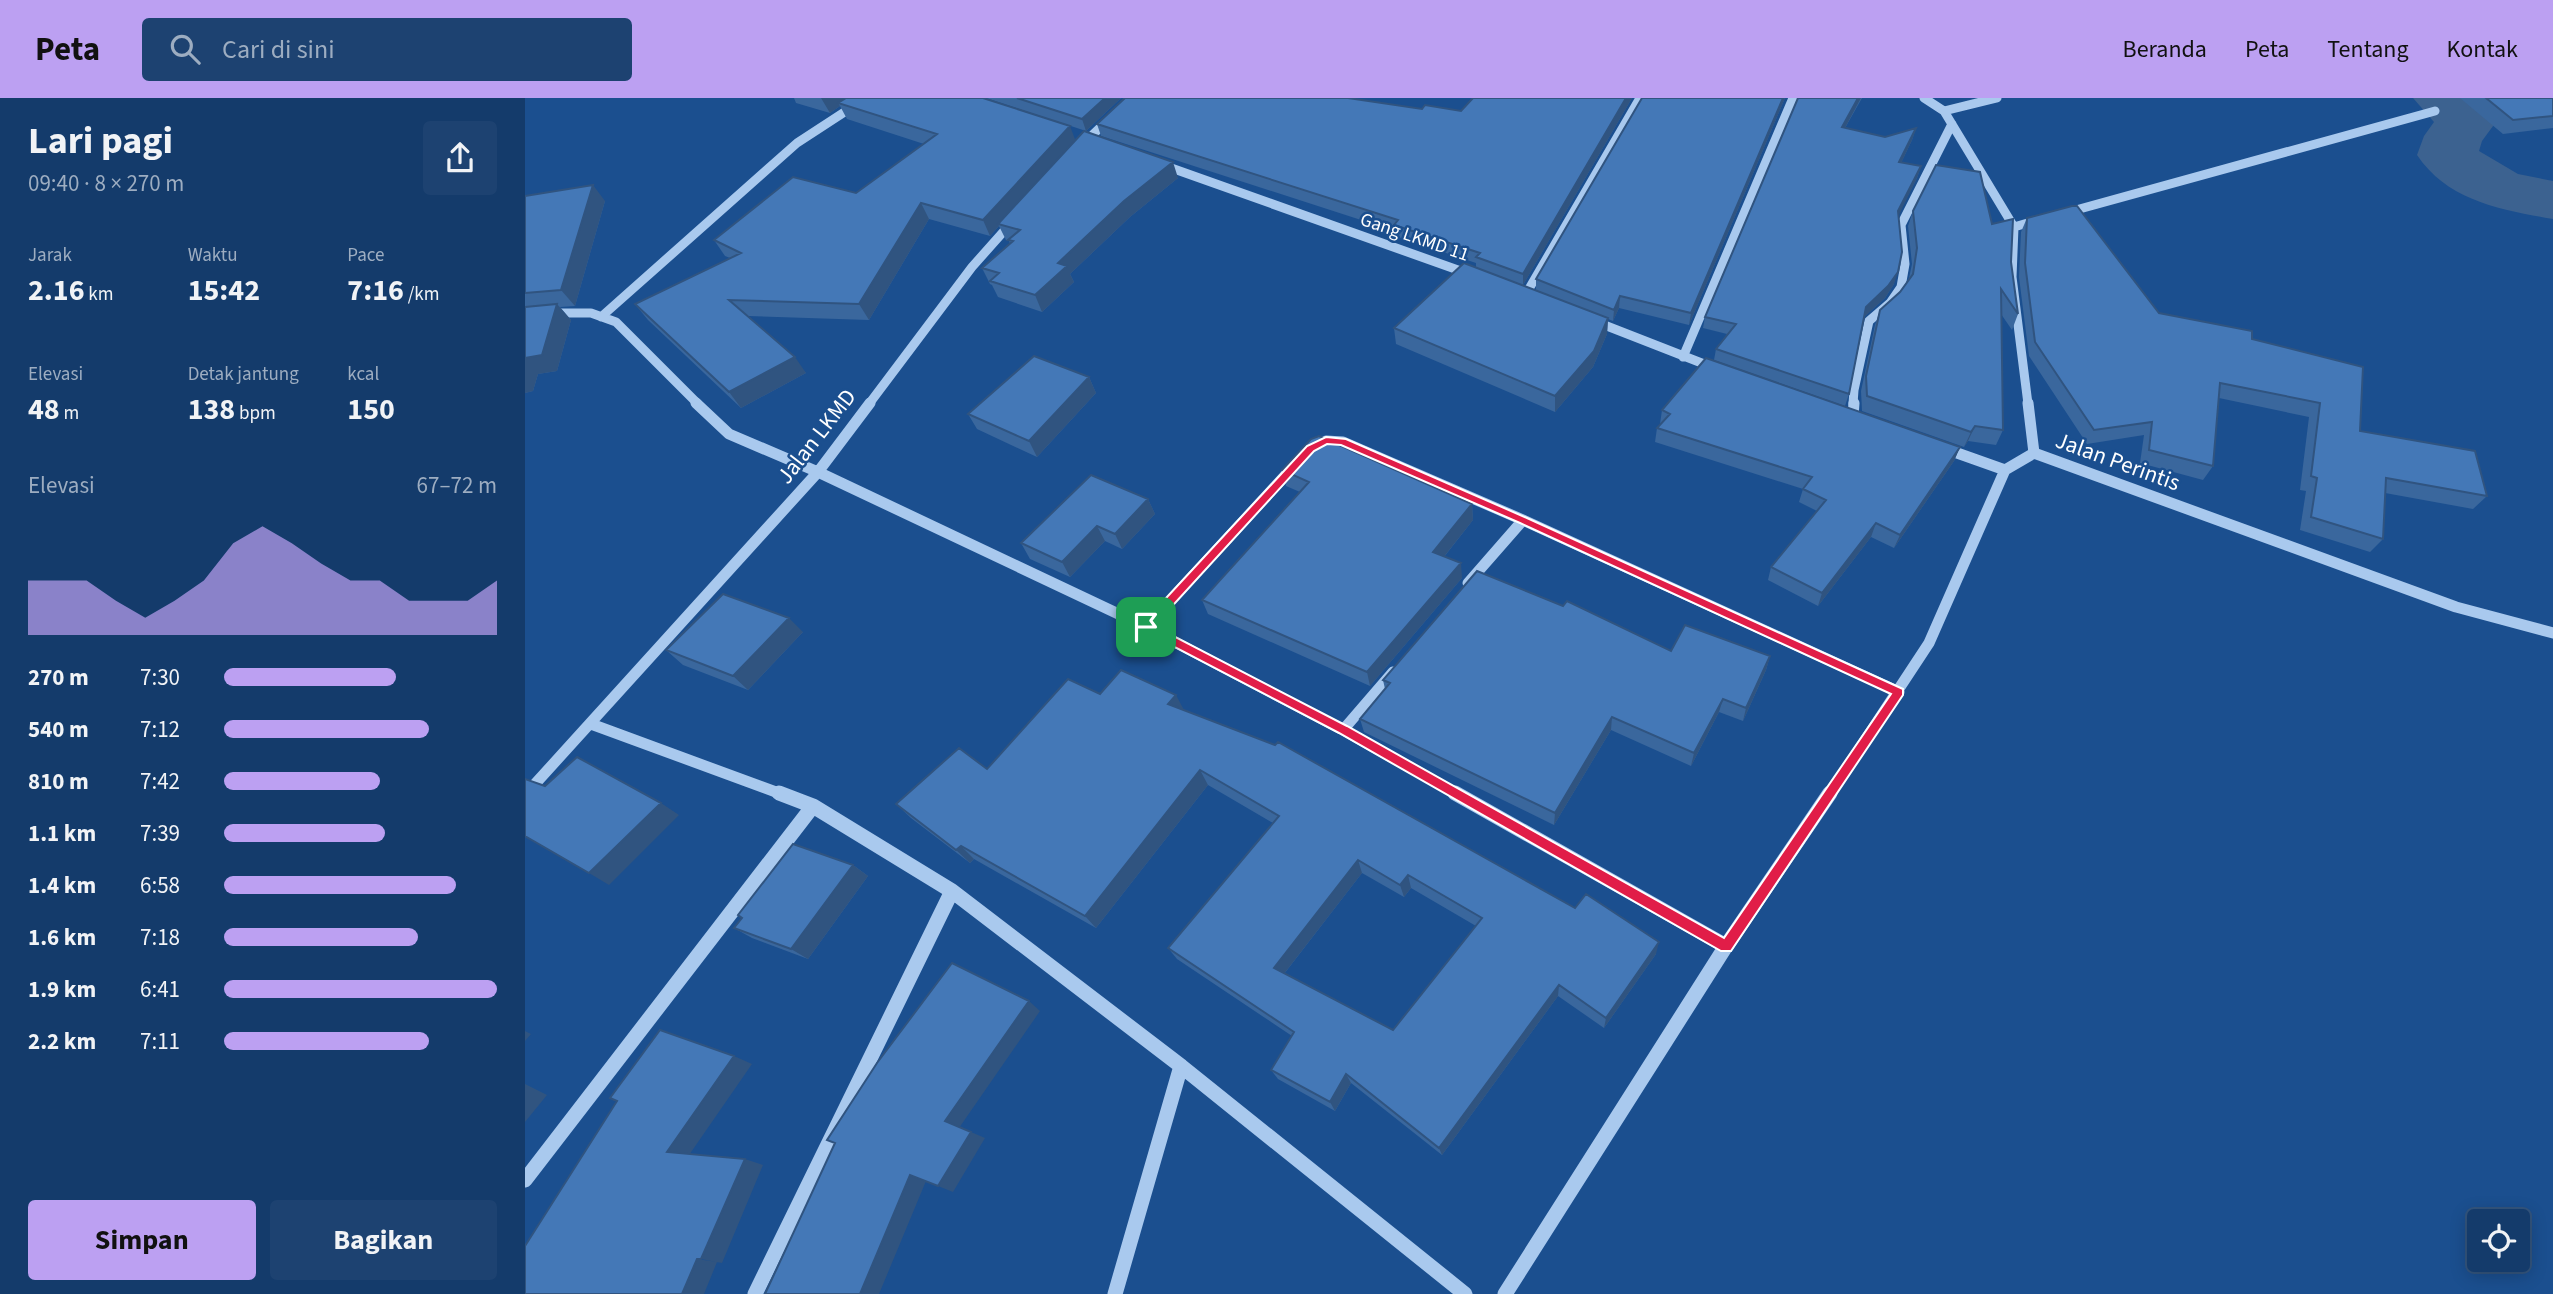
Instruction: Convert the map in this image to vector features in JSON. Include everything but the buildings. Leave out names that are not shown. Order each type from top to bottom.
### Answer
[{"type":"street","points":[[601,317],[797,144],[866,98]]},
{"type":"street","points":[[1079,148],[1131,98]]},
{"type":"street","points":[[1526,294],[1640,98]]},
{"type":"street","points":[[1683,357],[1793,98]]},
{"type":"street","points":[[1924,98],[1944,111],[2014,227],[2435,111]]},
{"type":"street","points":[[1944,111],[1997,98]]},
{"type":"street","points":[[1853,417],[1854,390],[1869,321],[1890,303],[1901,288],[1905,264],[1901,225],[1952,124]]},
{"type":"street","points":[[1075,135],[1100,143]]},
{"type":"street","name":"Gang LKMD 11","points":[[1152,161],[1487,280]]},
{"type":"street","name":"Jalan LKMD","points":[[525,794],[818,472],[972,267],[1016,218]]},
{"type":"street","name":"Jalan Perintis","points":[[2014,227],[2012,277],[2034,453],[2456,607],[2553,634]]},
{"type":"street","points":[[1513,289],[1538,299]]},
{"type":"street","points":[[525,317],[551,313],[591,313],[616,322],[647,356],[729,434],[818,472],[1146,627],[1343,730],[1726,946]]},
{"type":"street","points":[[1587,318],[1722,371]]},
{"type":"street","points":[[1840,412],[1866,421]]},
{"type":"street","points":[[1310,448],[1326,441],[1343,442],[1523,520],[1899,692]]},
{"type":"street","points":[[1929,443],[2005,470]]},
{"type":"street","points":[[1505,1294],[1726,946],[1899,692],[1929,643],[2005,470],[2034,453]]},
{"type":"street","points":[[1146,627],[1301,458]]},
{"type":"street","points":[[1462,591],[1523,520]]},
{"type":"street","points":[[1343,730],[1400,664]]},
{"type":"street","points":[[591,724],[813,806],[952,891],[1181,1066],[1465,1294]]},
{"type":"street","points":[[525,1180],[813,806]]},
{"type":"street","points":[[755,1294],[952,891]]},
{"type":"street","points":[[1115,1294],[1181,1066]]},
{"type":"waterway","points":[[2442,98],[2467,122],[2454,136],[2447,155],[2460,167],[2496,188],[2553,200]]},
{"type":"route","points":[[1326,441],[1343,442],[1523,520],[1899,692],[1726,946],[1343,730],[1146,627],[1310,448],[1326,441]]}]
